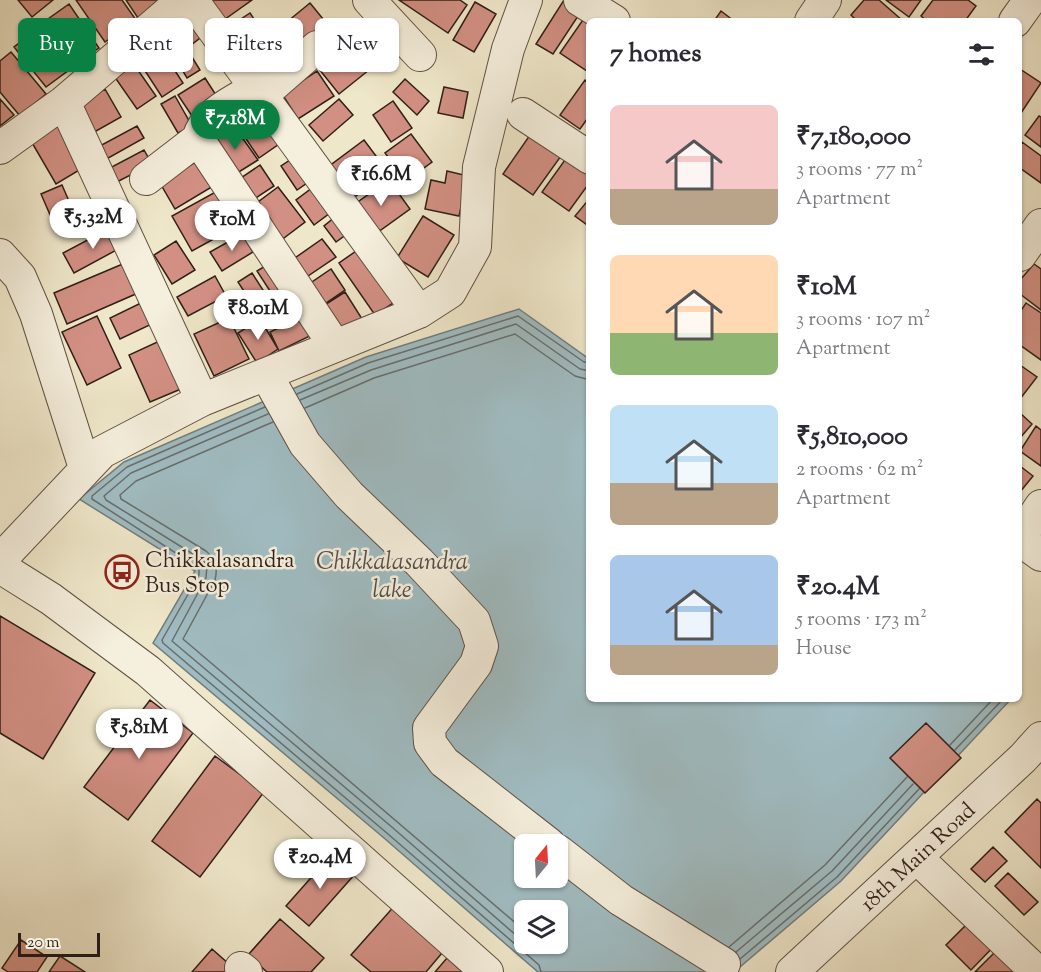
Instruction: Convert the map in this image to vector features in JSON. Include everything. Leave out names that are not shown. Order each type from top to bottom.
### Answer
[{"type":"street","points":[[0,148],[64,102],[183,0]]},
{"type":"street","points":[[192,0],[419,312]]},
{"type":"street","points":[[369,0],[420,55]]},
{"type":"street","points":[[0,560],[102,452],[202,400],[419,312],[450,292],[475,247],[479,167],[508,49],[526,0]]},
{"type":"street","points":[[580,0],[609,18]]},
{"type":"street","points":[[813,18],[825,0]]},
{"type":"street","points":[[1017,18],[1030,0]]},
{"type":"street","points":[[146,179],[198,139],[201,129],[210,116],[259,92],[315,50]]},
{"type":"street","points":[[64,102],[202,400]]},
{"type":"street","points":[[522,114],[586,155]]},
{"type":"street","points":[[198,139],[335,346]]},
{"type":"street","points":[[1022,252],[1041,225]]},
{"type":"street","points":[[0,255],[20,277],[36,314],[85,468]]},
{"type":"street","points":[[266,374],[305,444],[349,495],[419,562],[474,621],[482,646],[476,664],[429,728],[430,743],[444,762],[536,834]]},
{"type":"street","points":[[1022,535],[1041,506]]},
{"type":"street","points":[[1022,540],[1041,555]]},
{"type":"street","points":[[0,567],[51,599],[147,671],[487,972]]},
{"type":"street","name":"18th Main Road","points":[[792,972],[915,857],[1035,758]]},
{"type":"street","points":[[915,857],[1037,972]]},
{"type":"street","points":[[568,859],[621,900],[724,964]]},
{"type":"water","name":"Chikkalasandra lake","points":[[519,309],[586,357],[586,702],[1008,702],[841,881],[734,972],[538,972],[517,954],[568,954],[568,900],[514,900],[514,951],[153,643],[195,571],[79,499],[124,462],[366,357]]},
{"type":"building","points":[[18,0],[53,0],[32,17]]},
{"type":"building","points":[[76,0],[122,0],[135,18],[108,18],[108,40],[105,42],[96,29],[96,18],[88,18]]},
{"type":"building","points":[[126,0],[176,0],[150,18],[138,18]]},
{"type":"building","points":[[212,0],[252,0],[227,18],[218,18],[208,3]]},
{"type":"building","points":[[399,0],[460,0],[467,5],[448,33]]},
{"type":"building","points":[[564,0],[582,10],[553,54],[536,44]]},
{"type":"building","points":[[864,0],[879,0],[900,18],[854,18],[851,15]]},
{"type":"building","points":[[886,0],[921,0],[909,17]]},
{"type":"building","points":[[933,0],[968,0],[976,6],[967,18],[923,18],[921,16]]},
{"type":"building","points":[[475,2],[496,14],[474,52],[453,40]]},
{"type":"building","points":[[310,3],[322,18],[315,18],[315,44],[303,54],[303,18],[292,18]]},
{"type":"building","points":[[69,4],[79,18],[49,18]]},
{"type":"building","points":[[721,11],[730,18],[716,18]]},
{"type":"building","points":[[250,13],[253,18],[242,18]]},
{"type":"building","points":[[587,14],[586,70],[560,53]]},
{"type":"building","points":[[193,29],[200,38],[193,43]]},
{"type":"building","points":[[11,52],[18,60],[18,72],[28,72],[46,94],[20,116],[0,92],[0,61]]},
{"type":"building","points":[[193,59],[200,70],[187,78],[183,72],[193,72]]},
{"type":"building","points":[[1022,70],[1041,83],[1022,112]]},
{"type":"building","points":[[34,72],[66,72],[46,87]]},
{"type":"building","points":[[120,72],[139,72],[156,96],[137,109],[114,76]]},
{"type":"building","points":[[146,72],[176,72],[183,83],[162,97]]},
{"type":"building","points":[[262,72],[282,72],[268,81]]},
{"type":"building","points":[[318,72],[334,96],[298,119],[282,94]]},
{"type":"building","points":[[321,72],[366,72],[339,94]]},
{"type":"building","points":[[205,78],[223,106],[196,122],[178,95]]},
{"type":"building","points":[[405,79],[429,101],[417,115],[393,92]]},
{"type":"building","points":[[585,80],[586,121],[580,129],[560,115]]},
{"type":"building","points":[[444,87],[468,92],[463,118],[438,113]]},
{"type":"building","points":[[105,89],[121,117],[89,135],[73,107]]},
{"type":"building","points":[[175,96],[192,126],[178,133],[161,104]]},
{"type":"building","points":[[0,99],[14,115],[0,126]]},
{"type":"building","points":[[339,99],[353,115],[323,141],[309,125]]},
{"type":"building","points":[[393,101],[412,128],[391,142],[373,115]]},
{"type":"building","points":[[259,108],[282,142],[259,158],[236,124]]},
{"type":"building","points":[[1039,116],[1041,117],[1041,147],[1025,135]]},
{"type":"building","points":[[60,124],[86,166],[56,184],[31,141]]},
{"type":"building","points":[[137,126],[144,138],[103,161],[96,148]]},
{"type":"building","points":[[234,126],[258,160],[234,175],[212,142]]},
{"type":"building","points":[[411,134],[432,162],[406,181],[385,153]]},
{"type":"building","points":[[530,135],[561,156],[533,195],[503,174]]},
{"type":"building","points":[[364,140],[388,172],[352,199],[328,167]]},
{"type":"building","points":[[1022,142],[1041,156],[1041,183],[1022,169]]},
{"type":"building","points":[[144,150],[152,164],[113,184],[106,170]]},
{"type":"building","points":[[570,153],[586,164],[586,188],[569,211],[542,192]]},
{"type":"building","points":[[204,157],[220,182],[175,209],[160,183]]},
{"type":"building","points":[[293,158],[310,181],[297,190],[281,166]]},
{"type":"building","points":[[260,165],[274,186],[251,201],[238,180]]},
{"type":"building","points":[[447,171],[468,176],[459,216],[425,209],[431,180],[445,183]]},
{"type":"building","points":[[389,180],[410,209],[374,235],[352,206]]},
{"type":"building","points":[[62,185],[72,208],[51,217],[41,194]]},
{"type":"building","points":[[316,185],[334,210],[314,225],[296,200]]},
{"type":"building","points":[[278,187],[305,222],[280,241],[254,205]]},
{"type":"building","points":[[221,189],[241,224],[192,251],[172,216]]},
{"type":"building","points":[[586,203],[586,224],[575,216]]},
{"type":"building","points":[[423,216],[454,235],[428,277],[397,258]]},
{"type":"building","points":[[335,217],[347,234],[336,242],[324,226]]},
{"type":"building","points":[[112,227],[122,247],[74,273],[63,253]]},
{"type":"building","points":[[242,234],[253,252],[222,271],[210,252]]},
{"type":"building","points":[[322,239],[336,257],[305,278],[292,260]]},
{"type":"building","points":[[176,241],[195,270],[172,284],[154,255]]},
{"type":"building","points":[[359,249],[396,301],[375,315],[339,263]]},
{"type":"building","points":[[125,263],[138,293],[67,324],[54,293]]},
{"type":"building","points":[[270,263],[294,300],[281,308],[257,271]]},
{"type":"building","points":[[1034,264],[1041,269],[1041,310],[1022,296],[1022,278]]},
{"type":"building","points":[[331,269],[345,290],[323,305],[309,284]]},
{"type":"building","points":[[252,273],[272,304],[258,313],[238,282]]},
{"type":"building","points":[[215,276],[226,296],[188,316],[177,297]]},
{"type":"building","points":[[345,292],[364,322],[342,336],[323,306]]},
{"type":"building","points":[[145,301],[156,322],[120,339],[110,318]]},
{"type":"building","points":[[1026,303],[1041,313],[1041,360],[1022,346],[1022,309]]},
{"type":"building","points":[[305,315],[314,334],[279,351],[270,332]]},
{"type":"building","points":[[97,316],[121,368],[87,385],[62,332]]},
{"type":"building","points":[[229,318],[249,359],[214,376],[194,334]]},
{"type":"building","points":[[260,319],[278,349],[257,363],[238,333]]},
{"type":"building","points":[[166,338],[188,386],[150,402],[129,355]]},
{"type":"building","points":[[1022,366],[1037,377],[1022,396]]},
{"type":"building","points":[[1022,415],[1032,424],[1022,436]]},
{"type":"building","points":[[1036,426],[1041,430],[1041,466],[1022,452],[1022,448]]},
{"type":"building","points":[[1022,468],[1033,476],[1022,490]]},
{"type":"building","points":[[0,616],[95,673],[43,759],[0,733]]},
{"type":"building","points":[[150,700],[193,733],[128,820],[84,787]]},
{"type":"building","points":[[926,723],[961,758],[925,793],[890,758]]},
{"type":"building","points":[[215,756],[264,792],[200,877],[152,841]]},
{"type":"building","points":[[1037,799],[1041,803],[1041,868],[1005,832]]},
{"type":"building","points":[[993,847],[1007,861],[985,882],[971,869]]},
{"type":"building","points":[[332,854],[355,874],[309,926],[286,906]]},
{"type":"building","points":[[1008,873],[1038,902],[1024,915],[995,886]]},
{"type":"building","points":[[397,903],[447,947],[426,972],[371,972],[351,955]]},
{"type":"building","points":[[973,918],[998,942],[971,970],[946,945]]},
{"type":"building","points":[[280,919],[324,958],[311,972],[267,972],[248,955]]},
{"type":"building","points":[[21,940],[47,957],[37,972],[8,972],[2,968]]},
{"type":"building","points":[[1000,947],[1021,972],[975,972]]},
{"type":"building","points":[[212,949],[238,972],[192,972]]},
{"type":"building","points":[[60,956],[85,972],[49,972]]},
{"type":"building","points":[[447,958],[463,972],[435,972]]},
{"type":"place","name":"Chikkalasandra Bus Stop","points":[[122,572]]}]
